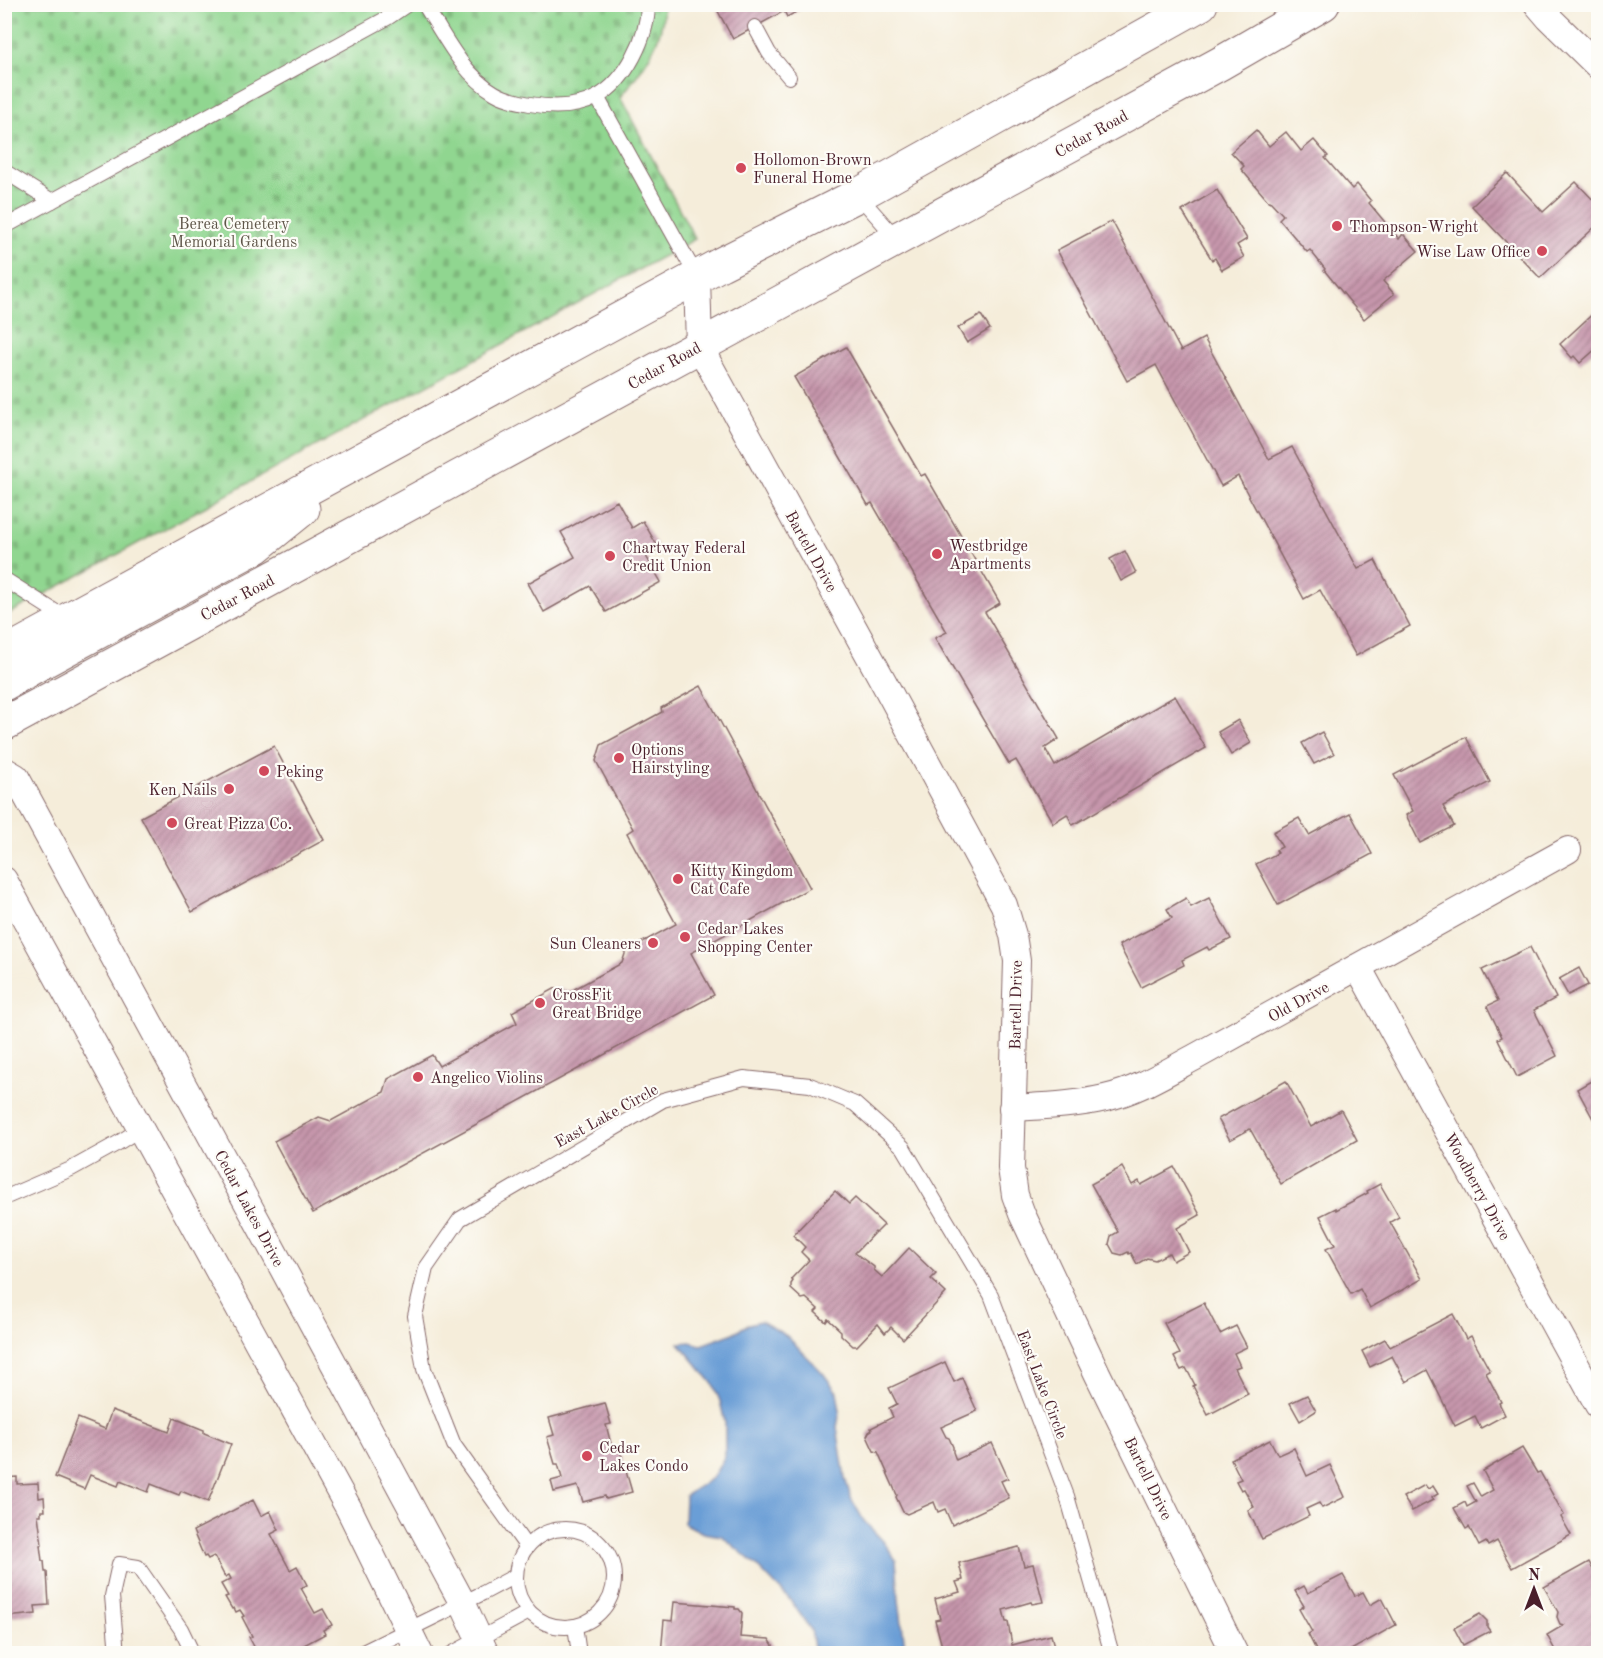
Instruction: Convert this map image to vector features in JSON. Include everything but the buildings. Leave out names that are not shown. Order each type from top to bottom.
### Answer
[{"type":"main road","points":[[4,654],[697,277],[858,195],[1201,4]]},
{"type":"main road","name":"Cedar Road","points":[[4,724],[1221,63],[1323,4]]},
{"type":"main road","points":[[4,684],[256,548],[365,458]]},
{"type":"street","points":[[1537,4],[1599,66]]},
{"type":"street","name":"Bartell Drive","points":[[697,277],[699,346],[878,670],[1004,905],[1013,935],[1017,961],[1011,1168],[1015,1195],[1097,1373],[1236,1653]]},
{"type":"street","name":"Cedar Lakes Drive","points":[[4,770],[16,777],[462,1602],[482,1646]]},
{"type":"street","name":"Old Drive","points":[[1012,1108],[1075,1103],[1105,1098],[1138,1087],[1568,850]]},
{"type":"street","points":[[4,880],[349,1509],[420,1653]]},
{"type":"street","name":"Woodberry Drive","points":[[1358,967],[1599,1405]]},
{"type":"lane","points":[[4,226],[379,23],[408,4]]},
{"type":"lane","points":[[424,4],[455,53],[473,76],[495,93],[521,102],[548,107],[576,104],[597,97],[616,82],[632,60],[642,39],[648,4]]},
{"type":"lane","points":[[755,27],[769,53],[789,77]]},
{"type":"lane","points":[[597,97],[697,277]]},
{"type":"lane","points":[[4,171],[52,201]]},
{"type":"lane","points":[[858,195],[897,239]]},
{"type":"lane","points":[[4,579],[69,620]]},
{"type":"lane","name":"East Lake Circle","points":[[526,1546],[454,1445],[424,1369],[415,1316],[426,1268],[460,1219],[663,1100],[744,1078],[810,1085],[855,1104],[903,1147],[992,1294],[1067,1496],[1112,1653]]},
{"type":"lane","points":[[4,1198],[71,1170],[141,1129]]},
{"type":"lane","points":[[555,1529],[573,1529],[589,1534],[607,1552],[615,1577],[612,1594],[604,1609],[591,1620],[575,1626],[558,1627],[542,1622],[521,1602],[516,1589],[515,1576],[518,1561],[526,1546],[539,1535],[555,1529]]},
{"type":"lane","points":[[117,1653],[112,1596],[119,1564],[138,1568],[181,1629],[193,1653]]},
{"type":"lane","points":[[359,1653],[515,1576]]},
{"type":"lane","points":[[451,1653],[482,1646],[529,1611]]},
{"type":"lane","points":[[575,1626],[579,1653]]},
{"type":"green space","name":"Berea Cemetery Memorial Gardens","points":[[5,5],[663,5],[663,18],[656,42],[644,66],[620,97],[695,239],[5,616]]},
{"type":"water","points":[[761,1321],[787,1336],[823,1373],[837,1392],[840,1411],[837,1427],[845,1478],[851,1498],[864,1521],[883,1541],[896,1560],[907,1653],[815,1653],[811,1630],[791,1601],[757,1566],[722,1536],[703,1533],[684,1523],[685,1496],[713,1477],[725,1456],[725,1423],[713,1384],[679,1343],[690,1342],[701,1345]]},
{"type":"place","name":"Hollomon-Brown Funeral Home","points":[[741,168]]},
{"type":"place","name":"Thompson-Wright","points":[[1337,226]]},
{"type":"place","name":"Wise Law Office","points":[[1542,251]]},
{"type":"place","name":"Westbridge Apartments","points":[[937,554]]},
{"type":"place","name":"Chartway Federal Credit Union","points":[[610,556]]},
{"type":"place","name":"Options Hairstyling","points":[[619,758]]},
{"type":"place","name":"Peking","points":[[264,771]]},
{"type":"place","name":"Ken Nails","points":[[229,789]]},
{"type":"place","name":"Great Pizza Co.","points":[[172,823]]},
{"type":"place","name":"Kitty Kingdom Cat Cafe","points":[[678,879]]},
{"type":"place","name":"Cedar Lakes Shopping Center","points":[[685,937]]},
{"type":"place","name":"Sun Cleaners","points":[[653,943]]},
{"type":"place","name":"CrossFit Great Bridge","points":[[540,1003]]},
{"type":"place","name":"Angelico Violins","points":[[418,1077]]},
{"type":"place","name":"Cedar Lakes Condo","points":[[587,1456]]}]
